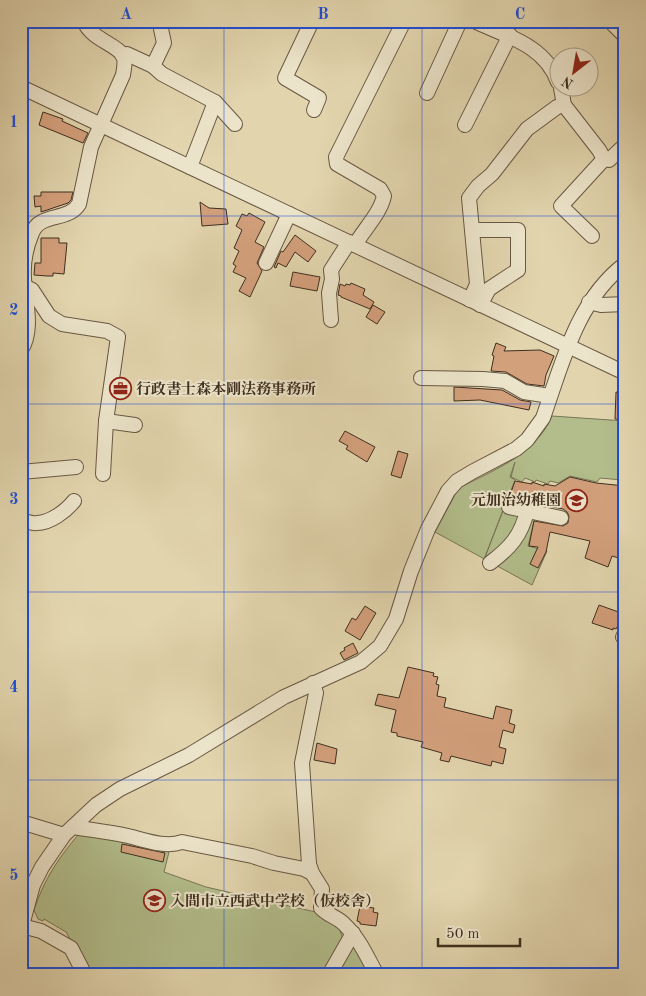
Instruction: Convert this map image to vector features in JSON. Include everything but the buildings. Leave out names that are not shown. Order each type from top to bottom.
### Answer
[{"type":"street","points":[[21,350],[26,342],[28,333],[23,260],[34,227],[46,218],[71,212],[79,204],[91,147],[123,74],[125,62],[122,55],[93,33],[84,21]]},
{"type":"street","points":[[153,66],[164,43],[161,28],[164,21]]},
{"type":"street","points":[[312,21],[285,78],[319,98],[314,110]]},
{"type":"street","points":[[331,320],[329,293],[332,280],[331,270],[382,206],[384,196],[380,189],[336,164],[336,157],[404,21]]},
{"type":"street","points":[[428,93],[460,21]]},
{"type":"street","points":[[610,21],[625,36]]},
{"type":"street","points":[[479,22],[510,35],[540,53],[548,64]]},
{"type":"street","points":[[465,125],[510,35]]},
{"type":"street","points":[[122,55],[127,54],[153,66],[162,74],[215,102],[235,124]]},
{"type":"street","points":[[21,87],[625,374]]},
{"type":"street","points":[[562,98],[564,105],[604,159]]},
{"type":"street","points":[[190,167],[215,102]]},
{"type":"street","points":[[475,302],[477,284],[469,198],[478,186],[492,174],[527,129],[557,107],[564,105]]},
{"type":"street","points":[[604,159],[609,160],[625,145]]},
{"type":"street","points":[[592,236],[561,206],[604,159]]},
{"type":"street","points":[[266,263],[290,214]]},
{"type":"street","points":[[472,230],[518,230],[518,270],[489,289],[475,302]]},
{"type":"street","points":[[85,975],[71,948],[41,931],[22,928],[32,885],[51,852],[68,831],[96,806],[120,789],[189,755],[284,697],[361,662],[380,646],[396,619],[411,571],[428,529],[448,491],[457,481],[516,449],[527,440],[543,418],[569,347],[589,302],[609,278],[625,264]]},
{"type":"street","points":[[609,278],[625,277]]},
{"type":"street","points":[[26,287],[32,290],[49,316],[62,324],[108,331],[118,337],[106,422],[103,474]]},
{"type":"street","points":[[589,302],[601,305],[625,304]]},
{"type":"street","points":[[421,378],[483,379],[504,382],[524,392],[550,396]]},
{"type":"street","points":[[106,422],[135,425]]},
{"type":"street","points":[[21,472],[76,467]]},
{"type":"street","points":[[21,520],[34,524],[42,523],[71,506],[74,501]]},
{"type":"street","points":[[508,507],[561,518]]},
{"type":"street","points":[[490,563],[515,540],[522,528],[527,511]]},
{"type":"street","points":[[313,683],[316,693],[302,764],[309,864],[322,889],[321,908],[328,915],[343,922],[353,933],[361,943],[377,975]]},
{"type":"street","points":[[21,822],[68,831],[127,836],[151,842],[174,844],[182,842],[252,856],[312,872]]},
{"type":"street","points":[[329,975],[353,933]]},
{"type":"green space","points":[[552,416],[625,421],[625,458],[622,480],[600,478],[597,482],[570,476],[558,483],[550,481],[548,484],[525,478],[522,482],[511,477],[515,462],[510,477],[515,480],[503,510],[535,517],[528,546],[547,551],[532,585],[435,532],[456,493],[463,486],[504,465],[524,452],[542,434]]},
{"type":"green space","name":"入間市立西武中学校（仮校舎）","points":[[90,834],[170,848],[164,872],[206,887],[320,913],[338,925],[343,939],[323,975],[91,975],[66,932],[44,919],[43,921],[38,919],[34,910],[47,880],[64,853],[78,835]]},
{"type":"green space","points":[[358,946],[373,975],[335,975],[350,948]]},
{"type":"place","name":"行政書士森本剛法務事務所","points":[[120,389]]},
{"type":"place","name":"元加治幼稚園","points":[[577,500]]},
{"type":"place","name":"入間市立西武中学校（仮校舎）","points":[[154,901]]}]
